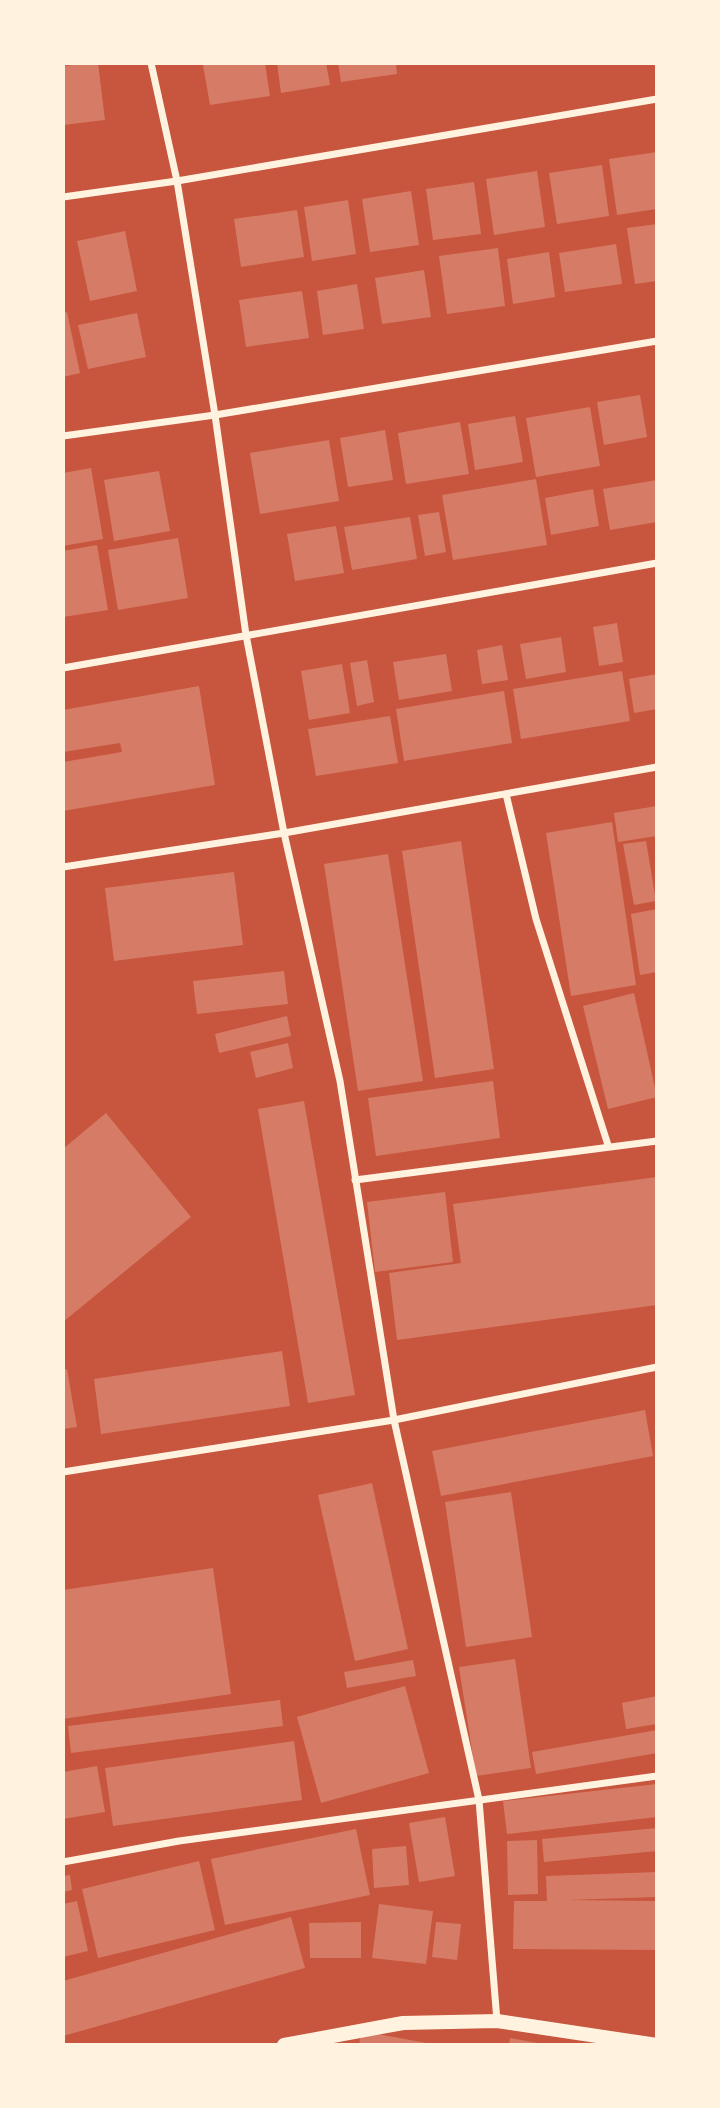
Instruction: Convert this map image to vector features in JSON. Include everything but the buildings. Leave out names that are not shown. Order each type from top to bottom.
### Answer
[{"type":"main road","points":[[284,2045],[402,2023],[497,2021],[606,2040],[657,2045]]},
{"type":"street","points":[[151,63],[177,181],[215,415],[246,635],[284,833],[340,1081],[394,1420],[479,1800],[497,2021]]},
{"type":"street","points":[[63,197],[177,181],[657,99]]},
{"type":"street","points":[[63,436],[215,415],[657,341]]},
{"type":"street","points":[[63,667],[657,564]]},
{"type":"street","points":[[63,867],[284,833],[657,767]]},
{"type":"street","points":[[506,794],[536,919],[608,1145]]},
{"type":"street","points":[[355,1180],[608,1145],[657,1141]]},
{"type":"street","points":[[63,1472],[394,1420],[657,1367]]},
{"type":"street","points":[[63,1862],[179,1841],[657,1776]]}]
